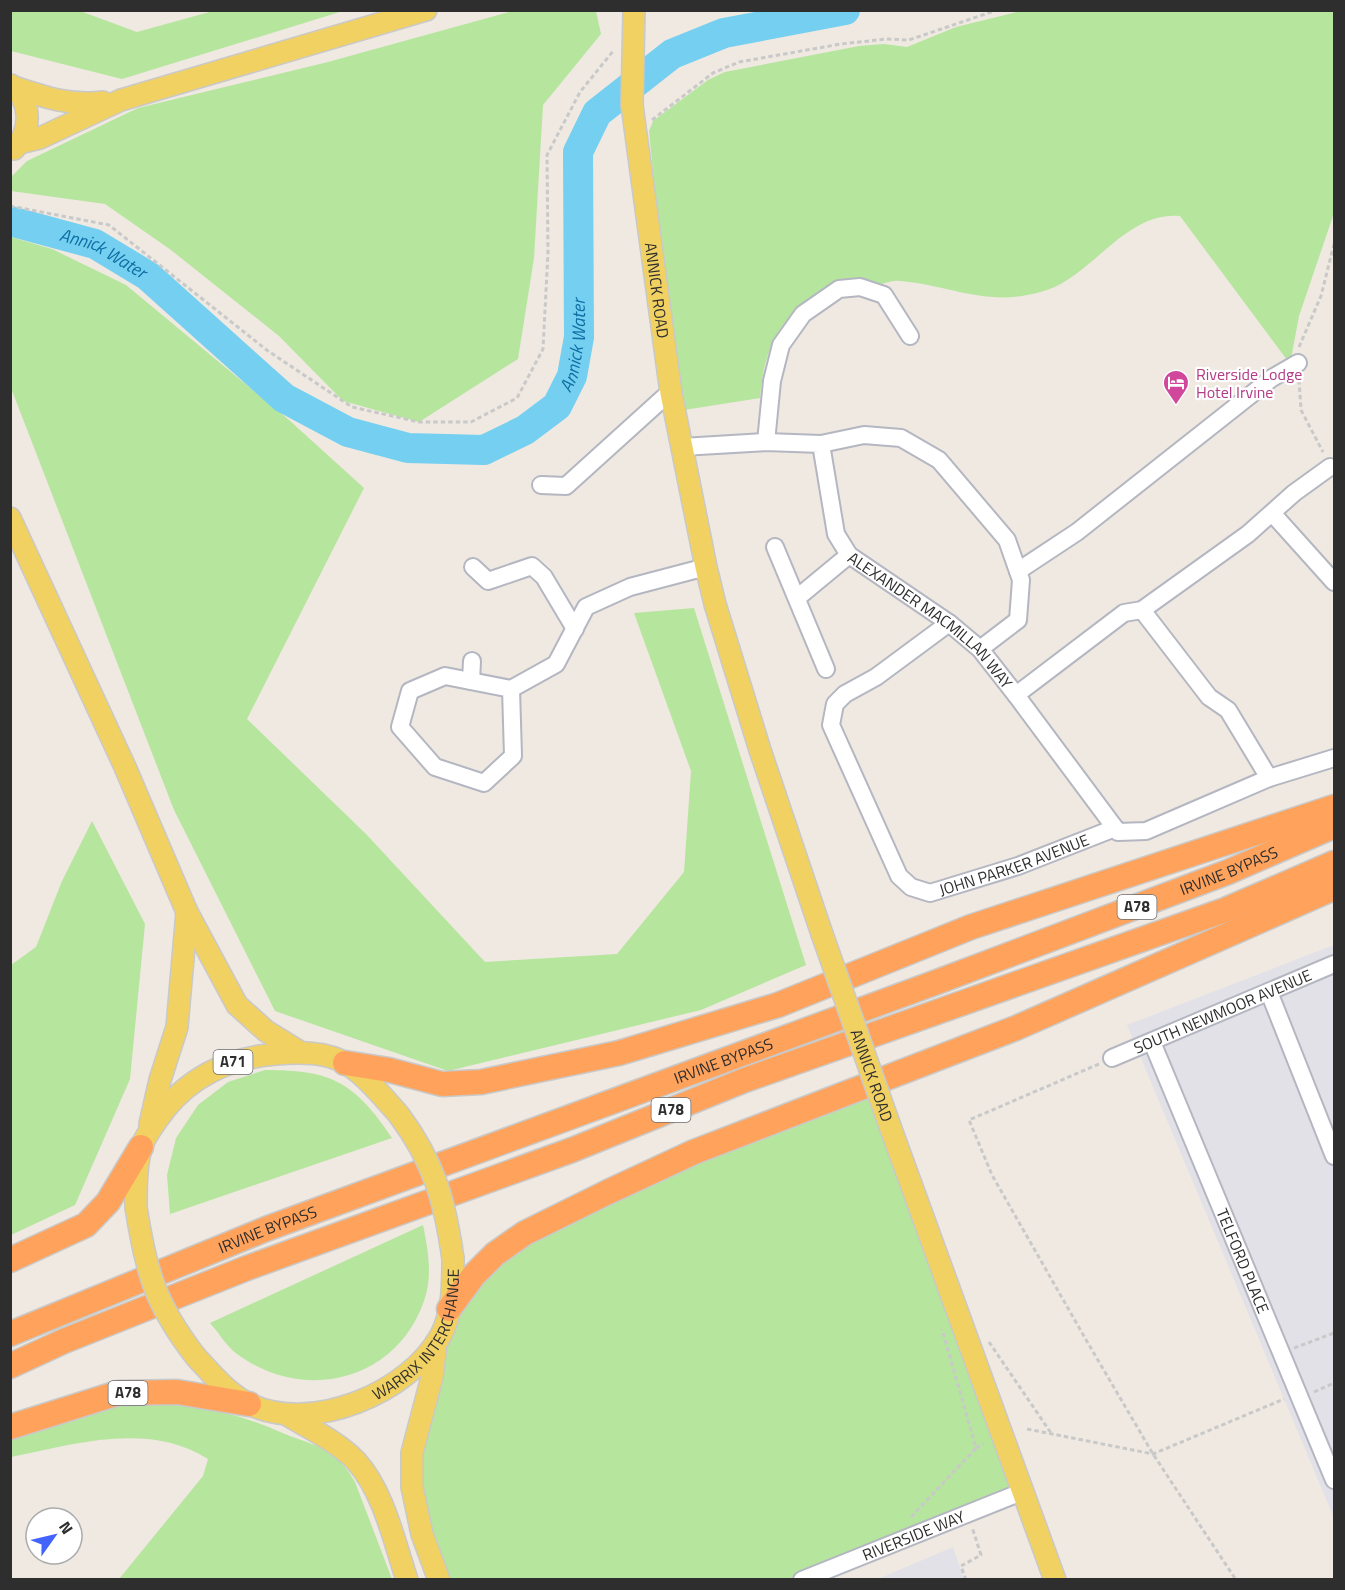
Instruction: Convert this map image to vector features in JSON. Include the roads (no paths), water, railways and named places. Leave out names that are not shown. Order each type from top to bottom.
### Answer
[{"type":"highway","name":"A78","points":[[345,1063],[389,1070],[442,1084],[481,1082],[619,1053],[778,1005],[971,927],[1335,807]]},
{"type":"highway","name":"IRVINE BYPASS","points":[[10,1334],[277,1225],[960,974],[1228,872],[1335,826]]},
{"type":"highway","name":"IRVINE BYPASS","points":[[10,1366],[64,1341],[247,1268],[572,1150],[745,1080],[1225,910],[1335,863]]},
{"type":"highway","points":[[449,1309],[474,1275],[495,1254],[525,1233],[608,1192],[694,1152],[1016,1028],[1335,888]]},
{"type":"highway","points":[[10,1260],[86,1225],[108,1202],[145,1140]]},
{"type":"highway","name":"A78","points":[[10,1427],[118,1393],[177,1392],[249,1404]]},
{"type":"main road","points":[[15,148],[121,100],[426,10]]},
{"type":"main road","name":"ANNICK ROAD","points":[[634,24],[632,105],[671,391],[706,567],[756,739],[822,934],[1055,1580]]},
{"type":"main road","points":[[12,85],[53,100],[81,105],[121,100]]},
{"type":"main road","points":[[12,85],[26,106],[28,121],[15,148]]},
{"type":"main road","name":"A71","points":[[13,529],[126,767],[188,912],[237,1005],[266,1031],[300,1052]]},
{"type":"main road","name":"A71","points":[[145,1140],[160,1080],[177,1027],[188,912]]},
{"type":"main road","name":"WARRIX INTERCHANGE","points":[[300,1052],[345,1063],[383,1096],[417,1140],[440,1190],[453,1259],[453,1285],[446,1322],[436,1342],[421,1363],[371,1397],[324,1411],[287,1415],[249,1404],[220,1383],[174,1329],[146,1268],[136,1207],[145,1140],[165,1107],[185,1087],[219,1066],[255,1056],[300,1052]]},
{"type":"main road","name":"A71","points":[[436,1342],[432,1377],[412,1453],[412,1487],[422,1534],[439,1580]]},
{"type":"main road","name":"A71","points":[[287,1415],[355,1460],[366,1475],[388,1524],[408,1580]]},
{"type":"street","points":[[766,442],[772,381],[781,345],[803,314],[839,289],[860,287],[884,296],[910,336]]},
{"type":"street","points":[[1018,571],[1077,532],[1272,378],[1298,363]]},
{"type":"street","points":[[541,484],[566,486],[671,391]]},
{"type":"street","points":[[682,447],[766,442],[821,444],[864,435],[901,438],[939,460],[1007,540],[1021,580],[1018,620],[980,649]]},
{"type":"street","name":"ALEXANDER MACMILLAN WAY","points":[[821,444],[836,534],[849,555],[949,623],[980,649],[1016,695],[1124,613],[1142,610],[1273,514],[1294,493],[1330,467]]},
{"type":"street","points":[[1273,514],[1335,582]]},
{"type":"street","points":[[776,547],[826,669]]},
{"type":"street","points":[[797,598],[849,555]]},
{"type":"street","points":[[473,567],[488,581],[532,566],[544,576],[575,629]]},
{"type":"street","points":[[511,689],[513,756],[484,783],[435,767],[400,727],[410,692],[446,676],[511,689],[556,664],[586,607],[630,587],[706,567]]},
{"type":"street","points":[[1142,610],[1209,697],[1228,710],[1269,778]]},
{"type":"street","name":"JOHN PARKER AVENUE","points":[[949,623],[876,677],[845,694],[835,704],[831,725],[899,876],[911,887],[930,893],[1018,866],[1115,828],[1118,832],[1146,831],[1269,778],[1335,758]]},
{"type":"street","points":[[471,681],[472,661]]},
{"type":"street","points":[[1016,695],[1115,828]]},
{"type":"street","name":"SOUTH NEWMOOR AVENUE","points":[[1112,1058],[1335,964]]},
{"type":"street","points":[[1269,992],[1335,1156]]},
{"type":"street","name":"TELFORD PLACE","points":[[1152,1042],[1335,1480]]},
{"type":"street","name":"RIVERSIDE WAY","points":[[802,1580],[1024,1491]]},
{"type":"waterway","name":"Annick Water","points":[[10,221],[95,244],[148,276],[284,398],[348,432],[408,448],[484,450],[525,430],[557,406],[572,376],[579,337],[578,152],[597,113],[672,54],[724,33],[845,10]]},
{"type":"place","name":"Riverside Lodge Hotel Irvine","points":[[1176,406]]}]
